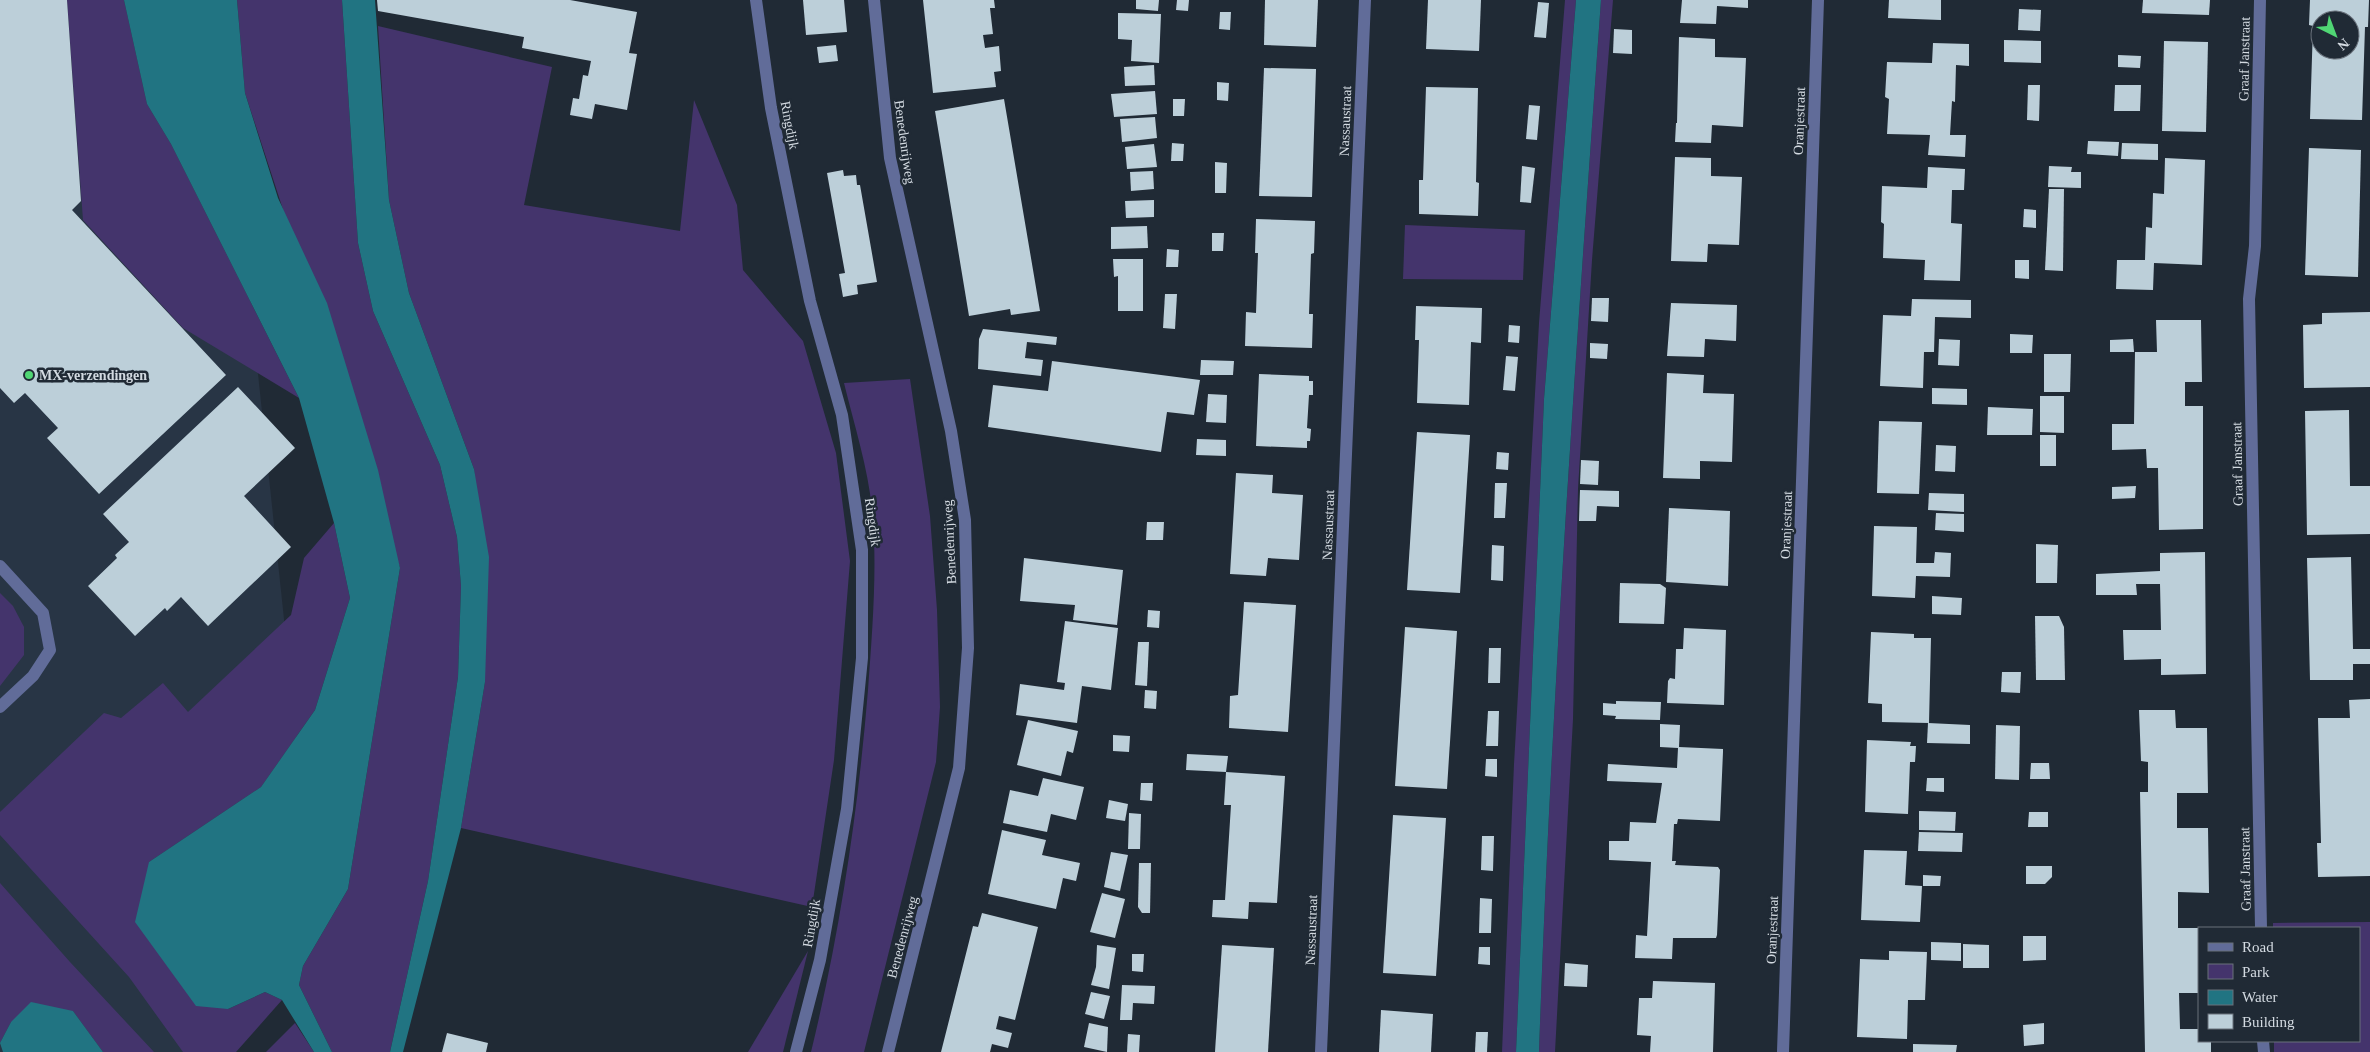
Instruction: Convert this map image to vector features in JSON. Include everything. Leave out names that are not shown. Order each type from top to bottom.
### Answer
[{"type":"street","name":"Ringdijk","points":[[756,0],[771,108],[810,302],[842,415],[862,550],[862,658],[847,809],[820,960],[796,1052]]},
{"type":"street","name":"Benedenrijweg","points":[[874,0],[890,158],[951,431],[965,520],[968,648],[960,768],[888,1052]]},
{"type":"street","name":"Nassaustraat","points":[[1321,1052],[1366,0]]},
{"type":"street","name":"Oranjestraat","points":[[1783,1052],[1818,0]]},
{"type":"street","name":"Graaf Janstraat","points":[[2260,0],[2255,246],[2249,299],[2261,927]]},
{"type":"street","points":[[0,566],[43,613],[50,650],[32,676],[0,707]]},
{"type":"shaded area","points":[[0,0],[198,0],[239,195],[305,817],[186,1052],[0,1052]]},
{"type":"green space","points":[[67,0],[124,0],[147,104],[171,144],[299,398],[183,328],[83,220]]},
{"type":"green space","points":[[237,0],[342,0],[358,243],[373,311],[440,465],[457,537],[461,586],[458,677],[428,881],[390,1052],[332,1052],[299,985],[303,966],[348,889],[400,568],[245,93]]},
{"type":"green space","points":[[1565,0],[1576,0],[1544,399],[1516,1052],[1502,1052],[1514,764],[1539,323]]},
{"type":"green space","points":[[1601,0],[1613,0],[1592,260],[1578,489],[1573,719],[1555,1052],[1539,1052],[1557,657]]},
{"type":"green space","points":[[378,26],[552,67],[524,205],[680,231],[694,100],[737,205],[743,270],[803,341],[836,453],[850,561],[834,760],[812,907],[461,828],[485,682],[474,469],[409,293],[389,200]]},
{"type":"green space","points":[[1405,225],[1525,230],[1523,280],[1403,279]]},
{"type":"green space","points":[[910,379],[930,516],[937,610],[940,707],[936,762],[864,1052],[811,1052],[831,962],[847,872],[864,736],[874,605],[874,541],[869,486],[844,383]]},
{"type":"green space","points":[[334,523],[350,598],[315,710],[261,787],[149,862],[228,1009],[265,992],[282,1000],[236,1052],[183,1052],[129,977],[0,835],[0,812],[104,713],[121,718],[163,683],[188,712],[291,615],[304,558]]},
{"type":"green space","points":[[0,593],[13,606],[24,627],[24,655],[0,686]]},
{"type":"green space","points":[[0,883],[154,1052],[103,1052],[73,1011],[11,1022],[0,1043]]},
{"type":"green space","points":[[2370,922],[2370,1052],[2274,1052],[2274,1042],[2360,1042],[2360,927],[2273,927],[2273,923]]},
{"type":"green space","points":[[808,951],[783,1052],[748,1052]]},
{"type":"green space","points":[[295,1023],[314,1052],[266,1052]]},
{"type":"water","points":[[124,0],[237,0],[245,93],[278,198],[327,303],[378,470],[400,568],[348,889],[303,966],[299,985],[332,1052],[314,1052],[282,1000],[265,992],[228,1009],[196,1006],[135,922],[149,862],[261,787],[315,710],[350,598],[334,523],[299,398],[171,144],[147,104]]},
{"type":"water","points":[[342,0],[375,0],[389,200],[409,293],[474,469],[489,557],[485,682],[461,828],[403,1052],[390,1052],[428,881],[458,677],[461,586],[457,537],[440,465],[373,311],[358,243]]},
{"type":"water","points":[[1576,0],[1601,0],[1557,657],[1539,1052],[1516,1052],[1544,399]]},
{"type":"water","points":[[31,1002],[73,1011],[103,1052],[3,1052],[0,1043],[11,1022]]},
{"type":"building","points":[[0,0],[67,0],[81,201],[72,210],[226,375],[99,494],[47,438],[58,428],[25,393],[14,403],[0,388]]},
{"type":"building","points":[[377,0],[570,0],[637,12],[629,53],[637,54],[627,110],[595,104],[592,119],[570,115],[573,98],[579,99],[583,75],[588,76],[591,61],[522,48],[524,37],[378,11]]},
{"type":"building","points":[[803,0],[844,0],[847,32],[806,35]]},
{"type":"building","points":[[923,0],[994,0],[995,8],[990,8],[993,34],[983,35],[985,48],[999,46],[1001,71],[994,72],[996,87],[933,93]]},
{"type":"building","points":[[1136,0],[1159,0],[1158,11],[1136,9]]},
{"type":"building","points":[[1177,0],[1189,0],[1188,11],[1176,10]]},
{"type":"building","points":[[1265,0],[1318,0],[1316,47],[1264,45]]},
{"type":"building","points":[[1428,0],[1481,0],[1479,51],[1426,49]]},
{"type":"building","points":[[1682,0],[1748,0],[1748,8],[1717,6],[1716,24],[1680,23]]},
{"type":"building","points":[[1889,0],[1941,0],[1941,20],[1888,18]]},
{"type":"building","points":[[2143,0],[2210,0],[2209,15],[2142,13]]},
{"type":"building","points":[[2310,0],[2369,0],[2368,27],[2365,27],[2362,120],[2310,119],[2312,60],[2360,60],[2360,10],[2310,10],[2309,25]]},
{"type":"building","points":[[1538,2],[1549,3],[1546,38],[1534,37]]},
{"type":"building","points":[[2019,9],[2041,10],[2040,31],[2018,30]]},
{"type":"building","points":[[1220,12],[1231,12],[1230,30],[1219,29]]},
{"type":"building","points":[[1118,13],[1161,14],[1159,63],[1131,61],[1132,40],[1118,39]]},
{"type":"building","points":[[1614,29],[1632,30],[1632,54],[1613,53]]},
{"type":"building","points":[[1679,37],[1715,39],[1715,57],[1746,58],[1743,127],[1712,125],[1711,143],[1675,142]]},
{"type":"building","points":[[2004,40],[2041,41],[2041,63],[2004,62]]},
{"type":"building","points":[[2164,41],[2208,42],[2206,132],[2162,131]]},
{"type":"building","points":[[1933,43],[1969,44],[1969,66],[1956,65],[1955,102],[1952,101],[1950,135],[1966,135],[1965,157],[1928,155],[1930,135],[1887,134],[1889,99],[1885,97],[1887,62],[1932,63]]},
{"type":"building","points":[[836,45],[838,61],[819,63],[817,47]]},
{"type":"building","points":[[2118,55],[2141,56],[2140,68],[2118,67]]},
{"type":"building","points":[[1154,65],[1155,85],[1125,86],[1124,67]]},
{"type":"building","points":[[1264,68],[1316,69],[1312,197],[1259,196]]},
{"type":"building","points":[[1217,82],[1229,83],[1228,101],[1217,100]]},
{"type":"building","points":[[2028,85],[2040,85],[2039,121],[2027,120]]},
{"type":"building","points":[[2115,85],[2141,85],[2140,111],[2114,111]]},
{"type":"building","points":[[1426,87],[1478,88],[1476,182],[1479,183],[1478,216],[1419,214],[1419,180],[1423,180]]},
{"type":"building","points":[[1155,91],[1157,114],[1114,117],[1111,94]]},
{"type":"building","points":[[1004,99],[1040,311],[1011,315],[1010,309],[969,316],[935,111]]},
{"type":"building","points":[[1173,99],[1185,99],[1184,116],[1173,116]]},
{"type":"building","points":[[1529,105],[1540,106],[1537,140],[1526,139]]},
{"type":"building","points":[[1155,117],[1157,138],[1122,142],[1120,119]]},
{"type":"building","points":[[2088,141],[2119,142],[2118,156],[2087,154]]},
{"type":"building","points":[[1172,143],[1184,144],[1183,161],[1171,161]]},
{"type":"building","points":[[2122,143],[2158,144],[2158,160],[2121,159]]},
{"type":"building","points":[[1154,144],[1157,167],[1127,169],[1125,147]]},
{"type":"building","points":[[2309,148],[2361,150],[2358,277],[2305,275]]},
{"type":"building","points":[[1675,157],[1711,158],[1711,176],[1742,177],[1739,245],[1708,244],[1707,262],[1671,261]]},
{"type":"building","points":[[2165,158],[2205,160],[2202,265],[2154,263],[2153,290],[2116,289],[2117,260],[2145,260],[2146,227],[2152,228],[2153,193],[2164,194]]},
{"type":"building","points":[[1215,162],[1227,163],[1226,193],[1215,193]]},
{"type":"building","points":[[1522,166],[1535,168],[1531,203],[1520,202]]},
{"type":"building","points":[[2049,166],[2072,167],[2071,172],[2081,172],[2081,188],[2048,187]]},
{"type":"building","points":[[1928,167],[1965,169],[1964,190],[1952,190],[1951,223],[1962,224],[1960,281],[1924,280],[1925,260],[1883,258],[1882,186],[1927,188]]},
{"type":"building","points":[[843,170],[844,176],[856,175],[857,185],[860,185],[877,282],[857,285],[858,294],[843,297],[839,274],[845,273],[827,173]]},
{"type":"building","points":[[1153,171],[1154,189],[1131,191],[1130,172]]},
{"type":"building","points":[[2049,189],[2064,189],[2063,271],[2045,270]]},
{"type":"building","points":[[1154,200],[1154,217],[1126,218],[1125,201]]},
{"type":"building","points":[[2024,209],[2036,210],[2036,228],[2023,227]]},
{"type":"building","points":[[1256,219],[1315,221],[1314,253],[1311,254],[1309,314],[1313,314],[1312,348],[1245,346],[1246,312],[1256,313],[1258,253],[1255,253]]},
{"type":"building","points":[[1147,226],[1148,248],[1111,249],[1111,227]]},
{"type":"building","points":[[1212,233],[1224,233],[1223,251],[1212,251]]},
{"type":"building","points":[[1167,249],[1179,250],[1178,267],[1166,267]]},
{"type":"building","points":[[1113,259],[1143,259],[1143,311],[1118,311],[1118,276],[1114,277]]},
{"type":"building","points":[[2015,260],[2029,260],[2029,279],[2015,278]]},
{"type":"building","points":[[1165,294],[1177,294],[1175,329],[1163,328]]},
{"type":"building","points":[[1592,298],[1609,298],[1608,322],[1591,321]]},
{"type":"building","points":[[1912,299],[1971,300],[1971,318],[1935,317],[1934,352],[1924,352],[1923,388],[1880,386],[1883,315],[1911,316]]},
{"type":"building","points":[[1671,303],[1737,305],[1736,341],[1705,339],[1704,357],[1667,356]]},
{"type":"building","points":[[1416,306],[1482,308],[1481,343],[1471,342],[1469,405],[1417,403],[1419,340],[1415,340]]},
{"type":"building","points":[[2370,312],[2370,387],[2304,388],[2303,325],[2322,324],[2322,313]]},
{"type":"building","points":[[2156,320],[2201,320],[2202,382],[2185,382],[2185,406],[2203,406],[2203,529],[2159,530],[2158,468],[2147,468],[2146,449],[2112,450],[2112,424],[2134,424],[2135,352],[2157,352]]},
{"type":"building","points":[[1509,325],[1520,326],[1519,343],[1508,342]]},
{"type":"building","points":[[983,329],[1057,337],[1056,345],[1027,342],[1025,358],[1043,360],[1041,376],[978,369],[979,339]]},
{"type":"building","points":[[2010,334],[2033,335],[2032,353],[2010,353]]},
{"type":"building","points":[[1939,339],[1960,340],[1959,366],[1938,365]]},
{"type":"building","points":[[2133,339],[2134,352],[2110,352],[2110,340]]},
{"type":"building","points":[[1590,343],[1608,344],[1607,359],[1590,358]]},
{"type":"building","points":[[2044,354],[2071,354],[2070,392],[2044,392]]},
{"type":"building","points":[[1506,356],[1518,357],[1515,391],[1503,390]]},
{"type":"building","points":[[1201,360],[1234,361],[1233,375],[1200,375]]},
{"type":"building","points":[[1052,361],[1200,380],[1194,415],[1167,412],[1161,452],[988,427],[993,385],[1048,391]]},
{"type":"building","points":[[1667,373],[1704,375],[1703,393],[1734,394],[1732,462],[1700,461],[1700,479],[1663,478]]},
{"type":"building","points":[[1259,374],[1309,376],[1309,381],[1313,381],[1313,395],[1309,395],[1307,428],[1311,429],[1307,448],[1256,446]]},
{"type":"building","points":[[238,387],[295,448],[244,496],[291,547],[208,626],[181,597],[167,611],[165,608],[135,636],[88,586],[117,558],[115,555],[129,542],[103,514]]},
{"type":"building","points":[[1932,388],[1967,389],[1967,405],[1932,404]]},
{"type":"building","points":[[1208,394],[1227,395],[1226,423],[1206,422]]},
{"type":"building","points":[[2040,396],[2064,396],[2064,433],[2040,432]]},
{"type":"building","points":[[1988,407],[2033,409],[2032,435],[1987,435]]},
{"type":"building","points":[[2349,410],[2350,486],[2370,486],[2370,534],[2307,535],[2305,411]]},
{"type":"building","points":[[1879,421],[1922,422],[1919,494],[1877,493]]},
{"type":"building","points":[[1417,432],[1470,435],[1460,593],[1407,590]]},
{"type":"building","points":[[2040,435],[2056,435],[2056,466],[2040,466]]},
{"type":"building","points":[[1197,439],[1226,440],[1226,456],[1196,455]]},
{"type":"building","points":[[1936,445],[1956,446],[1955,472],[1935,471]]},
{"type":"building","points":[[1497,452],[1509,453],[1508,470],[1496,469]]},
{"type":"building","points":[[1581,460],[1599,461],[1598,485],[1580,484]]},
{"type":"building","points":[[1236,473],[1273,475],[1272,493],[1303,495],[1299,560],[1268,558],[1266,576],[1230,574]]},
{"type":"building","points":[[1495,483],[1507,483],[1505,518],[1494,518]]},
{"type":"building","points":[[2136,486],[2135,498],[2112,499],[2112,487]]},
{"type":"building","points":[[1580,490],[1619,491],[1619,507],[1597,506],[1596,521],[1579,521]]},
{"type":"building","points":[[1929,493],[1964,494],[1964,512],[1928,510]]},
{"type":"building","points":[[1669,508],[1730,511],[1728,586],[1666,582]]},
{"type":"building","points":[[1936,513],[1964,514],[1964,532],[1935,530]]},
{"type":"building","points":[[1147,522],[1164,522],[1163,540],[1146,540]]},
{"type":"building","points":[[1874,526],[1917,527],[1916,563],[1934,563],[1935,552],[1951,553],[1950,577],[1916,576],[1915,598],[1872,596]]},
{"type":"building","points":[[2036,544],[2058,545],[2057,583],[2036,583]]},
{"type":"building","points":[[1492,545],[1504,546],[1503,581],[1491,580]]},
{"type":"building","points":[[2205,552],[2206,674],[2161,675],[2161,659],[2124,660],[2123,630],[2161,630],[2160,584],[2136,584],[2137,595],[2096,595],[2096,574],[2160,571],[2160,553]]},
{"type":"building","points":[[2351,557],[2353,649],[2370,649],[2370,664],[2353,664],[2353,680],[2310,680],[2307,558]]},
{"type":"building","points":[[1024,558],[1123,570],[1117,625],[1073,620],[1075,605],[1020,601]]},
{"type":"building","points":[[1620,583],[1660,584],[1666,588],[1664,624],[1619,623]]},
{"type":"building","points":[[1932,596],[1962,598],[1961,615],[1932,614]]},
{"type":"building","points":[[1244,602],[1296,605],[1288,732],[1229,728],[1230,696],[1238,695]]},
{"type":"building","points":[[1148,610],[1160,611],[1159,628],[1147,627]]},
{"type":"building","points":[[2035,616],[2059,616],[2064,627],[2065,680],[2036,680]]},
{"type":"building","points":[[1065,621],[1118,628],[1111,690],[1082,686],[1077,723],[1016,715],[1020,684],[1064,690],[1065,683],[1057,682]]},
{"type":"building","points":[[1405,627],[1457,631],[1447,789],[1395,786]]},
{"type":"building","points":[[1684,628],[1726,630],[1724,705],[1667,703],[1668,681],[1670,678],[1675,679],[1676,649],[1683,649]]},
{"type":"building","points":[[1871,632],[1914,634],[1914,638],[1931,638],[1929,723],[1882,722],[1882,704],[1868,703]]},
{"type":"building","points":[[1138,642],[1149,642],[1147,686],[1135,685]]},
{"type":"building","points":[[1489,648],[1501,648],[1500,683],[1488,683]]},
{"type":"building","points":[[2002,672],[2021,672],[2020,693],[2001,692]]},
{"type":"building","points":[[1145,690],[1157,691],[1156,709],[1144,708]]},
{"type":"building","points":[[2370,699],[2370,876],[2318,877],[2317,843],[2321,843],[2318,718],[2350,718],[2349,700]]},
{"type":"building","points":[[1616,701],[1661,702],[1660,720],[1615,719],[1616,716],[1603,715],[1603,703],[1616,704]]},
{"type":"building","points":[[2139,710],[2175,710],[2176,728],[2207,728],[2208,793],[2177,793],[2177,828],[2208,828],[2209,893],[2178,892],[2178,928],[2198,928],[2198,993],[2179,993],[2180,1029],[2198,1029],[2198,1042],[2211,1042],[2211,1052],[2145,1052],[2140,792],[2148,792],[2148,762],[2141,761]]},
{"type":"building","points":[[1488,711],[1499,711],[1498,746],[1486,746]]},
{"type":"building","points":[[1028,720],[1078,731],[1073,753],[1067,751],[1061,776],[1017,765]]},
{"type":"building","points":[[1928,723],[1970,725],[1970,744],[1927,743]]},
{"type":"building","points":[[1660,724],[1680,725],[1679,747],[1723,749],[1720,821],[1678,819],[1677,824],[1674,824],[1672,861],[1676,861],[1675,865],[1718,867],[1720,870],[1717,935],[1716,938],[1673,938],[1672,959],[1635,958],[1636,935],[1647,936],[1651,862],[1609,860],[1609,841],[1629,841],[1630,822],[1656,823],[1662,783],[1607,781],[1608,764],[1677,768],[1678,748],[1660,747]]},
{"type":"building","points":[[1996,725],[2020,726],[2019,780],[1995,779]]},
{"type":"building","points":[[1113,735],[1130,736],[1129,752],[1113,751]]},
{"type":"building","points":[[1867,740],[1911,742],[1910,746],[1916,746],[1915,762],[1910,762],[1908,814],[1865,812]]},
{"type":"building","points":[[1187,754],[1228,756],[1226,772],[1186,770]]},
{"type":"building","points":[[1486,759],[1497,759],[1497,777],[1485,776]]},
{"type":"building","points":[[2031,763],[2049,763],[2050,779],[2030,779]]},
{"type":"building","points":[[1226,772],[1285,776],[1277,903],[1249,902],[1248,919],[1212,917],[1213,900],[1225,900],[1231,805],[1224,805]]},
{"type":"building","points":[[1043,778],[1084,787],[1076,820],[1051,814],[1047,832],[1003,823],[1010,790],[1038,796]]},
{"type":"building","points":[[1927,778],[1944,778],[1944,792],[1926,791]]},
{"type":"building","points":[[1141,783],[1153,783],[1152,801],[1140,800]]},
{"type":"building","points":[[1109,800],[1128,804],[1125,821],[1106,818]]},
{"type":"building","points":[[1919,811],[1956,812],[1955,831],[1919,830]]},
{"type":"building","points":[[2029,812],[2048,812],[2048,827],[2028,827]]},
{"type":"building","points":[[1129,813],[1141,814],[1140,849],[1128,849]]},
{"type":"building","points":[[1393,815],[1446,818],[1436,976],[1383,973]]},
{"type":"building","points":[[1002,830],[1046,840],[1042,855],[1080,863],[1076,881],[1063,878],[1056,909],[988,894]]},
{"type":"building","points":[[1919,832],[1963,833],[1962,852],[1918,851]]},
{"type":"building","points":[[1482,836],[1494,836],[1493,871],[1481,870]]},
{"type":"building","points":[[1864,850],[1907,851],[1905,885],[1922,886],[1920,922],[1861,920]]},
{"type":"building","points":[[1111,852],[1128,855],[1120,891],[1104,887]]},
{"type":"building","points":[[1139,863],[1151,863],[1150,913],[1142,913],[1138,907]]},
{"type":"building","points":[[2026,866],[2052,866],[2052,877],[2045,884],[2026,884]]},
{"type":"building","points":[[1923,875],[1941,876],[1940,886],[1923,886]]},
{"type":"building","points":[[1102,893],[1125,899],[1115,938],[1090,932]]},
{"type":"building","points":[[1480,898],[1492,899],[1491,933],[1479,933]]},
{"type":"building","points":[[982,913],[1038,927],[1015,1020],[999,1016],[996,1029],[1012,1033],[1008,1048],[992,1044],[990,1052],[941,1052],[973,926],[978,927]]},
{"type":"building","points":[[2023,936],[2046,936],[2046,960],[2023,961]]},
{"type":"building","points":[[1931,942],[1961,943],[1961,961],[1931,960]]},
{"type":"building","points":[[1963,944],[1989,945],[1989,968],[1963,968]]},
{"type":"building","points":[[1097,945],[1116,948],[1109,989],[1091,985],[1096,967]]},
{"type":"building","points":[[1222,945],[1274,948],[1268,1052],[1215,1052]]},
{"type":"building","points":[[1479,947],[1490,947],[1490,965],[1478,964]]},
{"type":"building","points":[[1889,951],[1927,952],[1925,1000],[1908,1000],[1907,1039],[1857,1037],[1860,959],[1889,960]]},
{"type":"building","points":[[1132,954],[1144,954],[1143,972],[1132,971]]},
{"type":"building","points":[[1565,963],[1588,965],[1587,987],[1564,986]]},
{"type":"building","points":[[1653,981],[1715,983],[1713,1052],[1650,1052],[1651,1036],[1637,1035],[1639,998],[1652,998]]},
{"type":"building","points":[[1122,985],[1155,986],[1154,1004],[1133,1003],[1132,1020],[1120,1020]]},
{"type":"building","points":[[1091,992],[1110,996],[1104,1019],[1085,1014]]},
{"type":"building","points":[[1381,1010],[1433,1014],[1431,1052],[1379,1052]]},
{"type":"building","points":[[1089,1023],[1108,1027],[1107,1052],[1084,1047]]},
{"type":"building","points":[[2044,1023],[2044,1044],[2024,1046],[2023,1025]]},
{"type":"building","points":[[1476,1032],[1488,1032],[1487,1052],[1475,1052]]},
{"type":"building","points":[[447,1033],[488,1043],[486,1052],[442,1052]]},
{"type":"building","points":[[1128,1034],[1140,1035],[1139,1052],[1127,1052]]},
{"type":"building","points":[[1913,1044],[1957,1045],[1956,1052],[1913,1052]]},
{"type":"place","name":"MX-verzendingen","points":[[29,375]]}]
